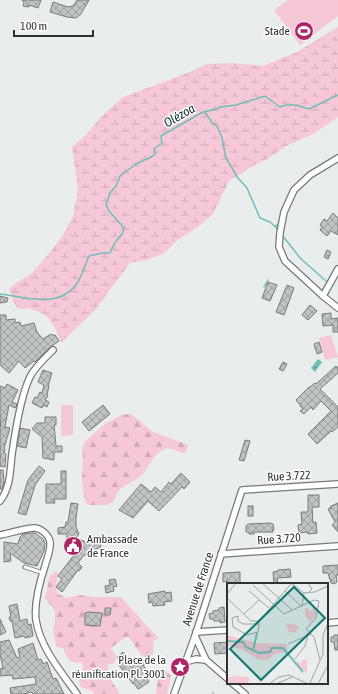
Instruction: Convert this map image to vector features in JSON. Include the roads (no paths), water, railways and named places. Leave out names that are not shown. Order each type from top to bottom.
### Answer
[{"type":"street","points":[[338,158],[310,175],[294,190],[284,212],[279,247],[285,262],[338,308]]},
{"type":"street","points":[[323,296],[338,269]]},
{"type":"street","points":[[0,501],[6,491],[8,483],[15,436],[27,385],[38,365],[53,350]]},
{"type":"street","name":"Rue 3.722","points":[[242,490],[338,484]]},
{"type":"street","name":"Avenue de France","points":[[174,694],[242,490]]},
{"type":"street","points":[[0,535],[34,528],[40,529],[50,540],[50,548],[37,601],[36,619],[39,633],[46,648],[77,694]]},
{"type":"street","name":"Rue 3.720","points":[[221,554],[338,546]]},
{"type":"street","points":[[328,623],[338,622]]},
{"type":"street","points":[[227,630],[195,634],[206,660],[227,678]]},
{"type":"street","points":[[185,662],[196,659],[206,660]]},
{"type":"street","points":[[233,684],[245,694]]},
{"type":"lane","points":[[25,567],[43,573]]},
{"type":"water","points":[[318,359],[322,362],[315,372],[311,368]]},
{"type":"waterway","name":"Olézoa","points":[[0,294],[42,300],[62,296],[71,291],[78,282],[89,256],[110,253],[115,243],[121,236],[124,228],[109,211],[106,205],[110,193],[116,186],[120,176],[136,164],[155,154],[154,149],[162,143],[161,136],[203,112],[220,107],[236,105],[265,96],[280,107],[286,105],[296,105],[309,109],[338,95]]},
{"type":"waterway","points":[[205,112],[213,124],[217,126],[222,138],[226,158],[238,178],[247,188],[260,218],[270,222],[279,230]]},
{"type":"waterway","points":[[278,230],[275,226],[279,224]]},
{"type":"waterway","points":[[282,235],[301,259],[326,281]]},
{"type":"waterway","points":[[264,287],[268,280]]},
{"type":"place","name":"Stade","points":[[304,31]]},
{"type":"place","name":"Ambassade de France","points":[[73,546]]},
{"type":"place","name":"Place de la réunification Pl. 3001","points":[[180,667]]}]
